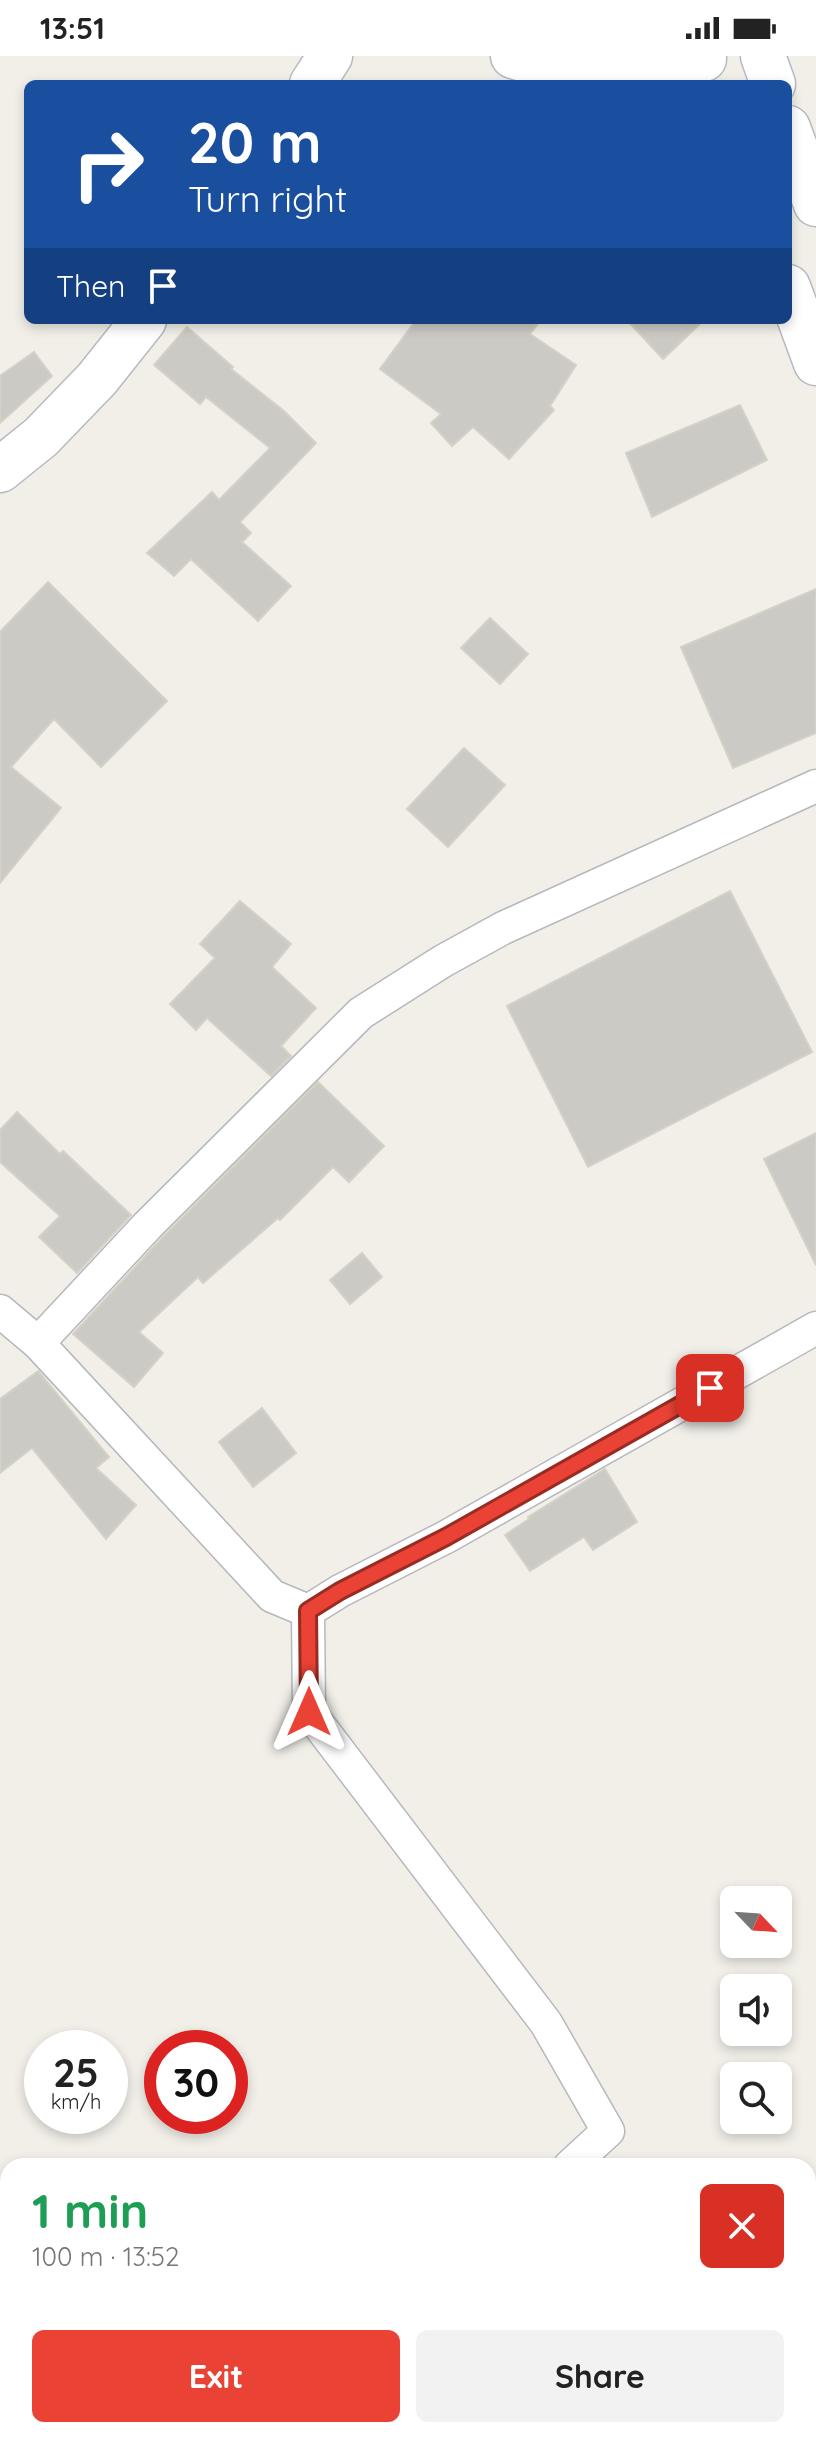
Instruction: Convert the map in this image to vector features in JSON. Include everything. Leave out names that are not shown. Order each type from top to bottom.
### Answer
[{"type":"street","points":[[315,80],[330,56]]},
{"type":"street","points":[[513,56],[538,64],[707,66]]},
{"type":"street","points":[[763,56],[772,80]]},
{"type":"street","points":[[792,139],[816,204]]},
{"type":"street","points":[[792,298],[816,363]]},
{"type":"street","points":[[0,470],[41,437],[78,399],[141,324]]},
{"type":"street","points":[[38,1343],[148,1225],[361,1013],[443,961],[503,928],[816,786]]},
{"type":"street","points":[[0,1311],[38,1343],[272,1596],[308,1611]]},
{"type":"street","points":[[308,1611],[340,1591],[446,1537],[816,1328]]},
{"type":"street","points":[[308,1611],[309,1712],[546,2023],[608,2131],[579,2158]]},
{"type":"building","points":[[413,324],[538,324],[530,334],[576,365],[550,406],[554,410],[509,459],[473,427],[452,446],[431,423],[441,414],[380,369]]},
{"type":"building","points":[[631,324],[700,324],[663,359]]},
{"type":"building","points":[[187,327],[316,443],[240,522],[251,533],[242,542],[291,586],[258,621],[191,559],[174,576],[147,553],[212,492],[219,500],[270,448],[206,397],[200,404],[154,365]]},
{"type":"building","points":[[34,352],[52,376],[0,423],[0,376]]},
{"type":"building","points":[[740,405],[767,460],[652,517],[626,453]]},
{"type":"building","points":[[48,582],[167,701],[101,767],[54,719],[11,767],[61,808],[0,883],[0,632]]},
{"type":"building","points":[[816,589],[816,733],[733,768],[681,647]]},
{"type":"building","points":[[490,618],[528,654],[500,684],[461,648]]},
{"type":"building","points":[[464,748],[505,785],[448,847],[407,809]]},
{"type":"building","points":[[730,891],[812,1052],[588,1167],[507,1006]]},
{"type":"building","points":[[240,901],[291,944],[272,967],[316,1008],[281,1046],[291,1056],[271,1076],[207,1018],[196,1030],[170,1004],[215,958],[200,944]]},
{"type":"building","points":[[318,1082],[384,1146],[349,1182],[333,1167],[280,1220],[278,1218],[203,1283],[198,1277],[139,1332],[163,1353],[134,1387],[73,1334],[162,1238]]},
{"type":"building","points":[[17,1112],[131,1215],[77,1273],[39,1237],[60,1216],[0,1162],[0,1130]]},
{"type":"building","points":[[816,1133],[816,1265],[764,1159]]},
{"type":"building","points":[[362,1253],[382,1277],[350,1304],[330,1280]]},
{"type":"building","points":[[38,1371],[109,1457],[96,1468],[136,1505],[106,1539],[32,1448],[0,1473],[0,1399]]},
{"type":"building","points":[[262,1408],[296,1453],[253,1487],[219,1442]]},
{"type":"building","points":[[605,1469],[637,1522],[593,1550],[584,1537],[530,1571],[505,1535]]},
{"type":"route","points":[[309,1712],[308,1611],[710,1388]]}]
